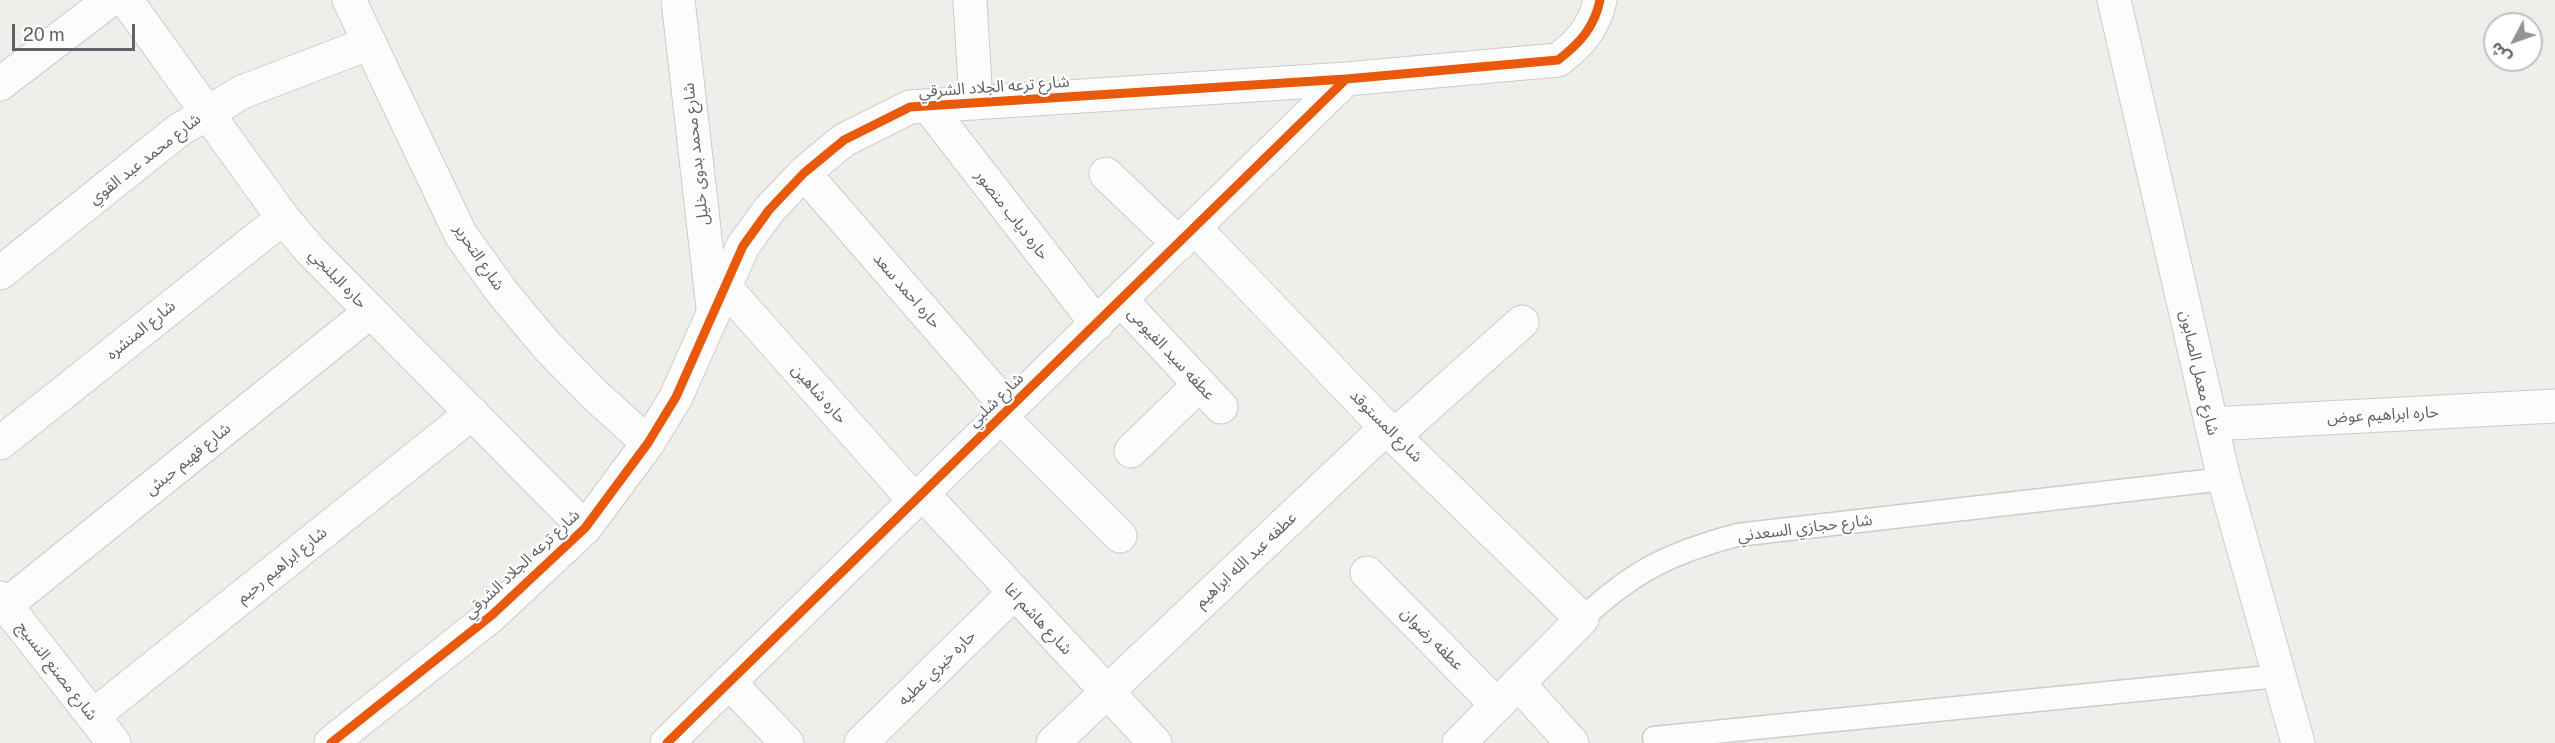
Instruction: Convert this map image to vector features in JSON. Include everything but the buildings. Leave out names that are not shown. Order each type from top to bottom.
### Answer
[{"type":"street","points":[[0,84],[110,0]]},
{"type":"street","name":"حاره البلنجي","points":[[126,0],[283,218],[370,312],[585,528]]},
{"type":"street","name":"شارع التحرير","points":[[349,0],[461,235],[502,292],[548,346],[596,396],[648,443]]},
{"type":"street","name":"شارع محمد بدوى خليل","points":[[678,0],[718,297]]},
{"type":"street","points":[[970,0],[976,104]]},
{"type":"street","name":"شارع ترعه الجلاد الشرقي","points":[[331,743],[492,615],[585,528],[648,443],[676,397],[718,297],[743,246],[769,210],[804,173],[843,140],[910,107],[1346,79],[1526,65],[1558,60],[1581,42],[1596,18],[1600,0]]},
{"type":"street","name":"شارع معمل الصابون","points":[[2114,0],[2224,480],[2298,743]]},
{"type":"street","name":"شارع محمد عبد القوي","points":[[0,273],[179,130],[206,112],[242,92],[370,43]]},
{"type":"street","name":"شارع شلبي","points":[[667,743],[1346,79]]},
{"type":"street","name":"حاره دياب منصور","points":[[928,106],[1096,324]]},
{"type":"street","name":"حاره احمد سعد","points":[[804,173],[1005,413],[1120,536]]},
{"type":"street","name":"شارع المستوقد","points":[[1106,174],[1187,236],[1582,620]]},
{"type":"street","name":"شارع المنشره","points":[[0,443],[283,218]]},
{"type":"street","name":"حاره شاهين","points":[[718,297],[918,497]]},
{"type":"street","name":"عطفه سيد الفيومى","points":[[1121,300],[1210,396],[1131,451]]},
{"type":"street","name":"شارع فهيم حبش","points":[[3,602],[370,312]]},
{"type":"street","name":"عطفه عبد الله ابراهيم","points":[[1053,743],[1390,432],[1522,322]]},
{"type":"street","name":"حاره ابراهيم عوض","points":[[2211,424],[2555,406]]},
{"type":"street","name":"شارع ابراهيم رحيم","points":[[93,716],[472,413]]},
{"type":"street","name":"شارع هاشم اغا","points":[[918,497],[1014,593],[1155,743]]},
{"type":"street","name":"عطفه رضوان","points":[[1367,573],[1508,694],[1572,743]]},
{"type":"street","name":"حاره خيري عطيه","points":[[861,743],[1014,593]]},
{"type":"street","name":"شارع مصنع النسيج","points":[[3,602],[114,743]]},
{"type":"street","name":"شارع حجازي السعدني","points":[[1459,743],[1582,620]]},
{"type":"street","points":[[729,682],[787,743]]},
{"type":"lane","name":"شارع حجازي السعدني","points":[[1582,620],[1615,589],[1653,564],[1694,546],[1737,535],[2224,480]]},
{"type":"lane","points":[[1654,738],[2279,676]]},
{"type":"cycle path","points":[[331,743],[492,615],[585,528],[648,443],[676,397],[743,246],[769,210],[804,173],[844,140],[910,107],[1346,79],[1558,60],[1590,27],[1600,0]]},
{"type":"cycle path","points":[[667,743],[1346,79]]}]
